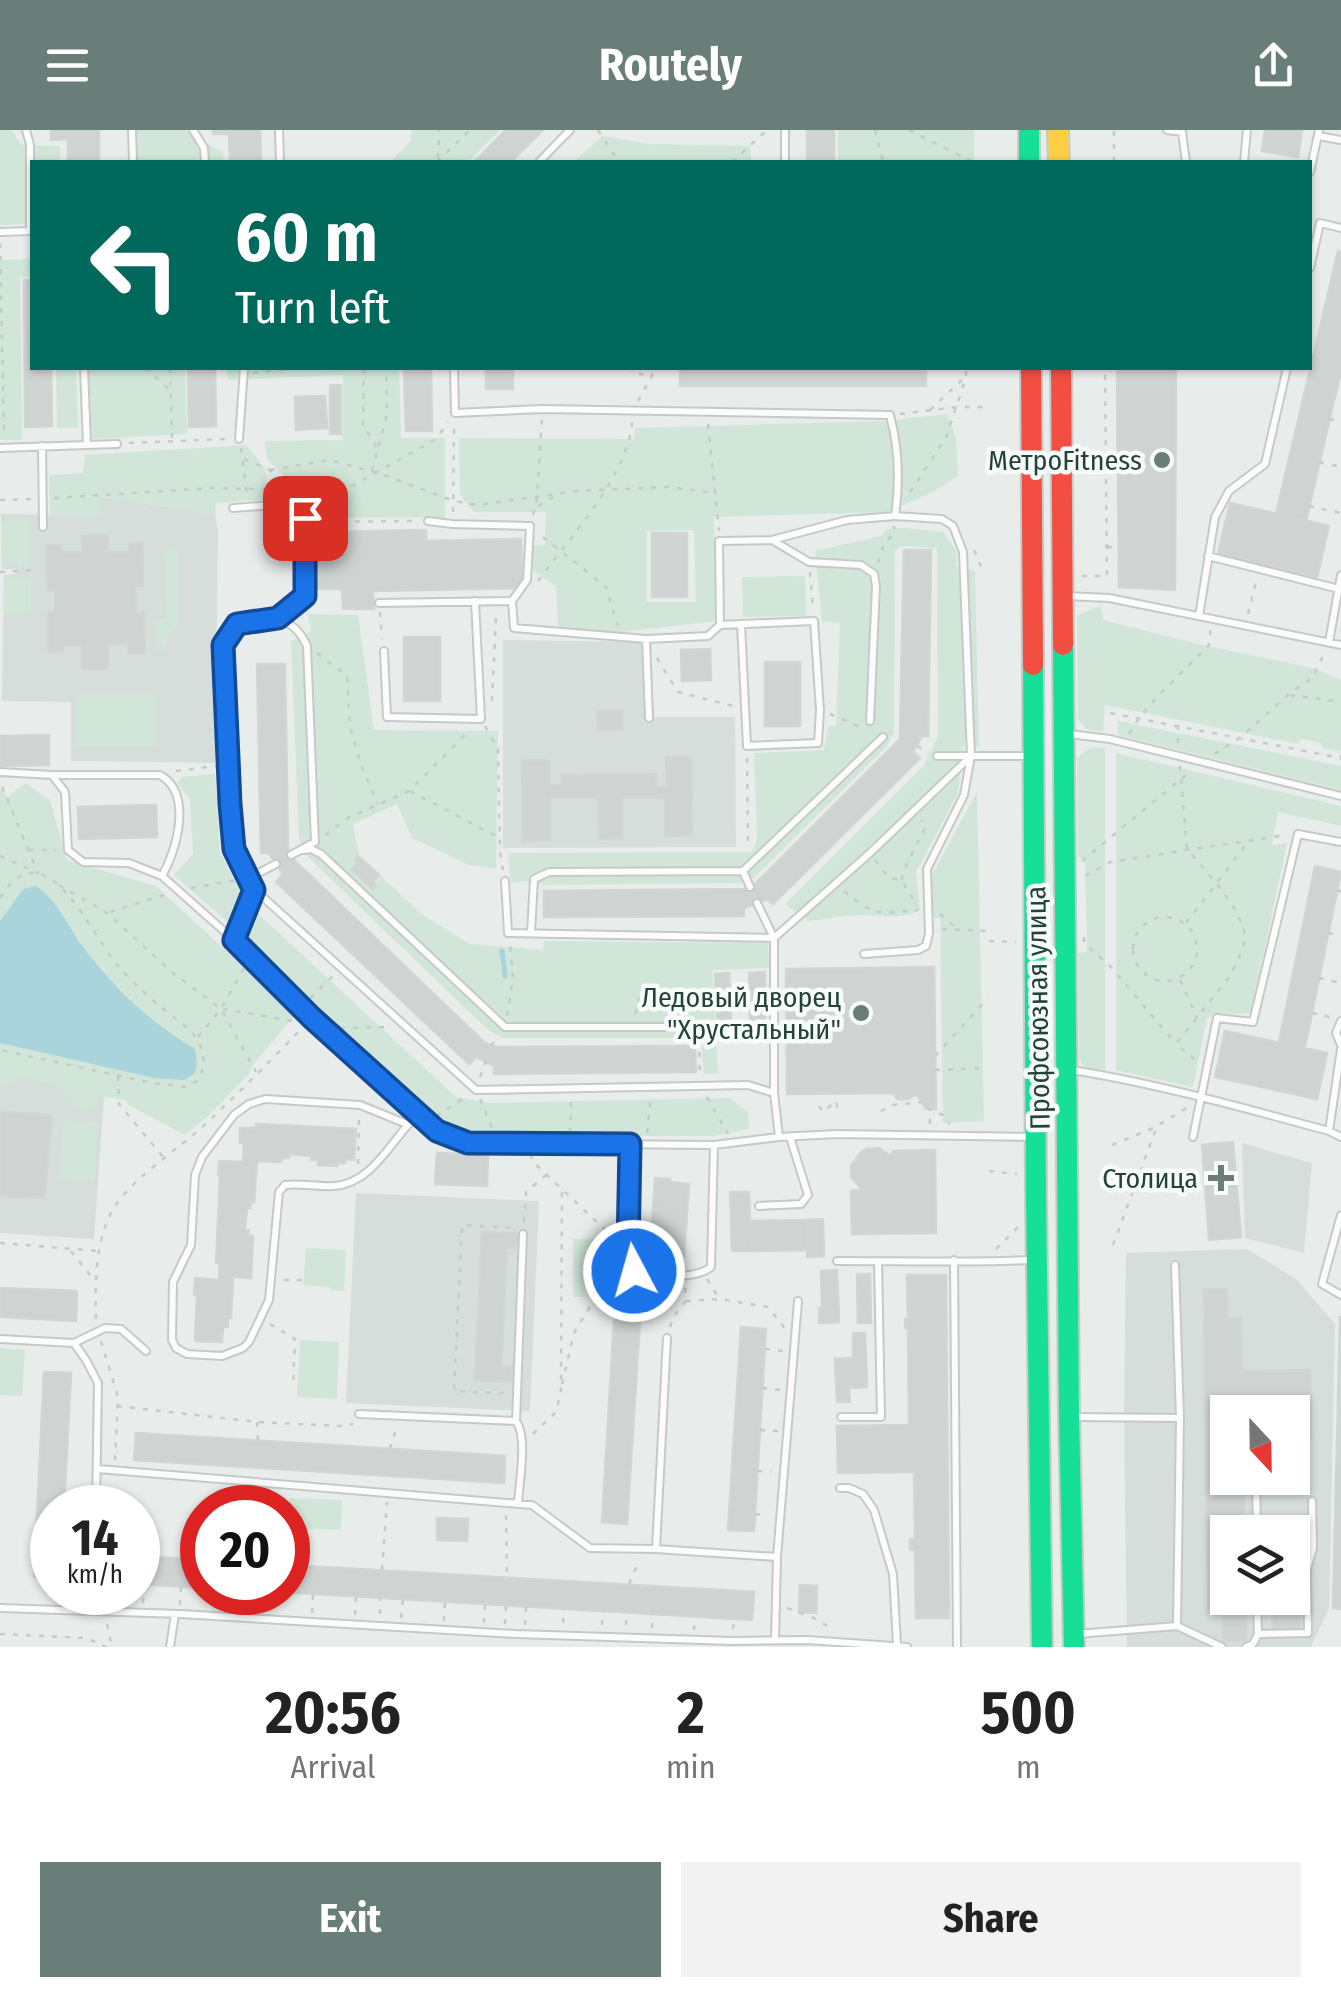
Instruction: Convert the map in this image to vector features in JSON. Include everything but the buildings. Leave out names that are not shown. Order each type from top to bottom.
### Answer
[{"type":"main road","points":[[1029,130],[1030,160]]},
{"type":"main road","points":[[1058,130],[1059,160]]},
{"type":"main road","name":"Профсоюзная улица","points":[[1032,370],[1042,1647]]},
{"type":"main road","name":"Профсоюзная улица","points":[[1061,370],[1069,1417],[1076,1643]]},
{"type":"lane","points":[[26,130],[30,160]]},
{"type":"lane","points":[[132,130],[132,160]]},
{"type":"lane","points":[[193,130],[204,148],[205,160]]},
{"type":"lane","points":[[279,130],[280,160]]},
{"type":"lane","points":[[541,160],[570,130]]},
{"type":"lane","points":[[785,130],[785,160]]},
{"type":"lane","points":[[1166,130],[1182,132],[1186,160]]},
{"type":"lane","points":[[1244,160],[1247,130]]},
{"type":"lane","points":[[1312,163],[1319,133],[1341,140]]},
{"type":"lane","points":[[1312,259],[1320,223],[1341,228]]},
{"type":"lane","points":[[0,232],[30,232]]},
{"type":"lane","points":[[84,370],[87,445]]},
{"type":"lane","points":[[454,370],[456,413],[543,409],[890,415],[898,444],[895,516]]},
{"type":"lane","points":[[1199,616],[1215,517],[1228,491],[1264,464],[1287,370]]},
{"type":"lane","points":[[239,439],[244,371]]},
{"type":"lane","points":[[2,448],[118,444]]},
{"type":"lane","points":[[42,446],[42,527]]},
{"type":"lane","points":[[233,508],[287,504],[305,518],[305,596],[278,618],[237,624],[223,645],[234,849],[254,890],[476,1090],[748,1085],[774,1093]]},
{"type":"lane","points":[[720,625],[719,541],[772,540],[847,520],[913,515],[942,519],[953,526],[958,536],[963,552],[971,756],[964,795],[927,869],[926,946],[864,954]]},
{"type":"lane","points":[[428,521],[530,526],[527,580],[512,604],[514,628],[646,640],[708,636],[720,625],[814,620],[820,710],[818,743],[746,746],[741,624]]},
{"type":"lane","points":[[772,540],[809,562],[861,565],[874,574],[870,720]]},
{"type":"lane","points":[[1208,556],[1338,589]]},
{"type":"lane","points":[[1329,642],[1341,575]]},
{"type":"lane","points":[[1064,596],[1110,598],[1341,644]]},
{"type":"lane","points":[[384,650],[387,717],[480,719],[475,601]]},
{"type":"lane","points":[[378,603],[512,604]]},
{"type":"lane","points":[[278,618],[301,632],[307,646],[315,842],[291,855]]},
{"type":"lane","points":[[646,640],[649,718]]},
{"type":"lane","points":[[1063,734],[1124,743],[1341,796]]},
{"type":"lane","points":[[531,933],[534,880],[549,872],[743,871],[883,737]]},
{"type":"lane","points":[[937,756],[1034,756]]},
{"type":"lane","points":[[505,881],[508,933],[774,938],[870,854],[971,756]]},
{"type":"lane","points":[[0,772],[167,778],[179,803],[178,830],[173,856],[162,876]]},
{"type":"lane","points":[[52,775],[65,792],[68,850],[83,862],[130,863],[162,876],[426,1122],[437,1131],[468,1143],[714,1145],[790,1136],[854,1134],[1036,1138]]},
{"type":"lane","points":[[1194,1137],[1217,1018],[1253,1022],[1298,834],[1341,842]]},
{"type":"lane","points":[[301,850],[320,854],[505,1027],[738,1027]]},
{"type":"lane","points":[[248,878],[276,864]]},
{"type":"lane","points":[[743,871],[750,887]]},
{"type":"lane","points":[[234,940],[254,890]]},
{"type":"lane","points":[[757,903],[774,938],[774,1093],[779,1137]]},
{"type":"lane","points":[[1329,1130],[1341,1047],[1336,1033],[1341,1020]]},
{"type":"lane","points":[[1066,1070],[1202,1098],[1329,1130],[1341,1137]]},
{"type":"lane","points":[[408,1124],[360,1105],[266,1099],[234,1115],[202,1158],[196,1175],[190,1245],[173,1282],[172,1340],[176,1348],[187,1354],[222,1356],[250,1342],[269,1300],[279,1192],[285,1185],[336,1187],[357,1178],[386,1153],[418,1114]]},
{"type":"lane","points":[[759,1206],[801,1204],[808,1195],[790,1136]]},
{"type":"lane","points":[[630,1144],[628,1251],[634,1271],[685,1276],[703,1274],[711,1267],[714,1145]]},
{"type":"lane","points":[[1341,1215],[1322,1284],[1341,1295]]},
{"type":"lane","points":[[518,1504],[522,1448],[516,1393],[523,1234]]},
{"type":"lane","points":[[954,1260],[958,1647]]},
{"type":"lane","points":[[837,1261],[1037,1260]]},
{"type":"lane","points":[[842,1417],[881,1417],[878,1261]]},
{"type":"lane","points":[[1175,1265],[1180,1418],[1177,1626]]},
{"type":"lane","points":[[775,1640],[777,1558],[798,1300]]},
{"type":"lane","points":[[0,1338],[74,1343],[106,1328],[121,1329],[146,1351]]},
{"type":"lane","points":[[656,1549],[667,1338]]},
{"type":"lane","points":[[74,1343],[98,1384],[97,1485]]},
{"type":"lane","points":[[359,1414],[516,1420]]},
{"type":"lane","points":[[1069,1417],[1180,1418]]},
{"type":"lane","points":[[98,1468],[518,1504],[532,1506],[590,1548],[777,1558]]},
{"type":"lane","points":[[840,1488],[863,1494],[874,1510],[893,1574],[898,1645]]},
{"type":"lane","points":[[1258,1634],[1308,1633],[1312,1501]]},
{"type":"lane","points":[[0,1608],[30,1609]]},
{"type":"lane","points":[[160,1613],[740,1644],[775,1640],[908,1647]]},
{"type":"lane","points":[[170,1647],[177,1614]]},
{"type":"lane","points":[[1246,1647],[1253,1644],[1258,1634],[1258,1615]]},
{"type":"lane","points":[[1076,1643],[1177,1626],[1222,1647]]},
{"type":"path","points":[[437,160],[439,130]]},
{"type":"path","points":[[439,160],[470,130]]},
{"type":"path","points":[[598,130],[618,160]]},
{"type":"path","points":[[734,160],[767,130]]},
{"type":"path","points":[[875,130],[882,160]]},
{"type":"path","points":[[909,130],[969,160]]},
{"type":"path","points":[[1114,130],[1114,160]]},
{"type":"path","points":[[0,232],[2,448]]},
{"type":"path","points":[[146,370],[171,390]]},
{"type":"path","points":[[170,370],[172,442]]},
{"type":"path","points":[[364,370],[363,425],[379,451]]},
{"type":"path","points":[[375,473],[387,414],[386,370]]},
{"type":"path","points":[[632,370],[651,378]]},
{"type":"path","points":[[535,584],[606,490],[630,438],[632,411],[655,370]]},
{"type":"path","points":[[896,504],[914,488],[946,438],[966,370]]},
{"type":"path","points":[[1076,576],[1107,576],[1105,370]]},
{"type":"path","points":[[929,410],[966,376]]},
{"type":"path","points":[[890,415],[984,407]]},
{"type":"path","points":[[543,409],[537,498],[530,526],[606,587],[622,637]]},
{"type":"path","points":[[707,412],[719,541]]},
{"type":"path","points":[[0,500],[213,488],[342,491],[436,439],[456,413]]},
{"type":"path","points":[[452,524],[456,413]]},
{"type":"path","points":[[1330,419],[1341,421]]},
{"type":"path","points":[[118,444],[239,439]]},
{"type":"path","points":[[248,506],[243,459],[270,470],[287,489]]},
{"type":"path","points":[[270,470],[329,460],[477,505],[577,491],[669,486],[716,492]]},
{"type":"path","points":[[1319,462],[1341,467]]},
{"type":"path","points":[[336,522],[342,491]]},
{"type":"path","points":[[535,508],[558,495]]},
{"type":"path","points":[[1309,506],[1341,514]]},
{"type":"path","points":[[874,574],[884,543],[894,534],[895,516]]},
{"type":"path","points":[[304,522],[428,521]]},
{"type":"path","points":[[1107,548],[1119,548]]},
{"type":"path","points":[[809,562],[814,620]]},
{"type":"path","points":[[0,572],[36,570]]},
{"type":"path","points":[[1245,625],[1259,570]]},
{"type":"path","points":[[378,603],[384,650]]},
{"type":"path","points":[[315,842],[348,818],[409,790],[480,719],[494,698],[496,617],[512,604]]},
{"type":"path","points":[[1124,743],[1140,718],[1209,644],[1213,618]]},
{"type":"path","points":[[646,640],[678,692],[745,710]]},
{"type":"path","points":[[1329,642],[1313,677],[1289,694],[1341,702]]},
{"type":"path","points":[[307,646],[348,676],[350,726],[378,806]]},
{"type":"path","points":[[820,710],[883,737]]},
{"type":"path","points":[[1110,713],[1341,758]]},
{"type":"path","points":[[480,719],[498,749],[505,881]]},
{"type":"path","points":[[746,746],[750,842]]},
{"type":"path","points":[[167,778],[179,770],[228,765]]},
{"type":"path","points":[[1176,1044],[1230,976],[1244,940],[1244,928],[1234,908],[1187,849],[1182,779]]},
{"type":"path","points":[[0,782],[38,873]]},
{"type":"path","points":[[409,790],[500,838]]},
{"type":"path","points":[[902,881],[926,826],[913,812]]},
{"type":"path","points":[[1082,877],[1110,862],[1298,834]]},
{"type":"path","points":[[1081,862],[1111,839]]},
{"type":"path","points":[[1185,924],[1249,840]]},
{"type":"path","points":[[28,850],[68,850]]},
{"type":"path","points":[[870,854],[888,877],[902,881],[924,910]]},
{"type":"path","points":[[0,856],[107,913],[174,973],[222,1009],[257,1073]]},
{"type":"path","points":[[0,898],[16,878],[38,873]]},
{"type":"path","points":[[107,913],[179,890],[248,878]]},
{"type":"path","points":[[0,1050],[185,1087],[199,1080],[204,1067],[197,1038],[116,964],[87,918],[57,884]]},
{"type":"path","points":[[835,884],[868,911],[879,914],[924,910],[942,916],[958,930]]},
{"type":"path","points":[[1167,917],[1185,924],[1196,940],[1193,965],[1179,978],[1166,982],[1148,976],[1138,967],[1133,949],[1139,930],[1148,922],[1167,917]]},
{"type":"path","points":[[1084,927],[1084,943],[1111,968],[1176,1044],[1207,1069]]},
{"type":"path","points":[[940,930],[988,931]]},
{"type":"path","points":[[1328,932],[1341,935]]},
{"type":"path","points":[[505,1027],[513,978],[508,933]]},
{"type":"path","points":[[988,941],[1016,942]]},
{"type":"path","points":[[197,1038],[222,1009],[251,955]]},
{"type":"path","points":[[301,1006],[341,968]]},
{"type":"path","points":[[1179,978],[1197,1020]]},
{"type":"path","points":[[1319,978],[1341,982]]},
{"type":"path","points":[[935,1056],[988,998]]},
{"type":"path","points":[[636,1010],[642,999]]},
{"type":"path","points":[[113,1485],[118,1406],[116,1386],[97,1331],[95,1281],[109,1217],[121,1198],[199,1129],[306,1024],[222,1009]]},
{"type":"path","points":[[1312,1014],[1341,1020]]},
{"type":"path","points":[[323,1028],[406,1027]]},
{"type":"path","points":[[698,1028],[701,1086],[730,1136]]},
{"type":"path","points":[[426,1122],[476,1090],[486,1062]]},
{"type":"path","points":[[935,1070],[987,1068]]},
{"type":"path","points":[[118,1074],[119,1104],[164,1158]]},
{"type":"path","points":[[570,1140],[571,1088]]},
{"type":"path","points":[[646,1139],[652,1088]]},
{"type":"path","points":[[476,1090],[499,1144]]},
{"type":"path","points":[[1112,1145],[1157,1126],[1202,1098]]},
{"type":"path","points":[[819,1106],[824,1112],[836,1101],[838,1110]]},
{"type":"path","points":[[881,1111],[892,1105],[922,1102]]},
{"type":"path","points":[[357,1178],[360,1105]]},
{"type":"path","points":[[930,1126],[929,1108],[943,1115],[951,1125]]},
{"type":"path","points":[[1113,1244],[1157,1126]]},
{"type":"path","points":[[522,1448],[556,1412],[574,1333],[592,1303],[605,1260],[618,1242],[532,1161],[530,1144]]},
{"type":"path","points":[[989,1171],[1017,1174]]},
{"type":"path","points":[[516,1393],[454,1390],[462,1226],[524,1228],[526,1192],[546,1175]]},
{"type":"path","points":[[560,1390],[562,1191]]},
{"type":"path","points":[[989,1256],[1018,1228]]},
{"type":"path","points":[[0,1244],[100,1251]]},
{"type":"path","points":[[70,1249],[95,1281]]},
{"type":"path","points":[[703,1274],[720,1300]]},
{"type":"path","points":[[667,1338],[674,1316],[686,1302],[685,1276]]},
{"type":"path","points":[[272,1279],[304,1280]]},
{"type":"path","points":[[686,1302],[720,1300],[768,1308],[795,1348]]},
{"type":"path","points":[[261,1318],[295,1339],[293,1387]]},
{"type":"path","points":[[765,1349],[795,1348]]},
{"type":"path","points":[[762,1388],[792,1392]]},
{"type":"path","points":[[118,1406],[257,1422],[341,1426],[354,1424],[359,1414]]},
{"type":"path","points":[[390,1449],[400,1416]]},
{"type":"path","points":[[257,1422],[258,1441]]},
{"type":"path","points":[[760,1430],[788,1432]]},
{"type":"path","points":[[758,1471],[784,1473]]},
{"type":"path","points":[[382,1570],[387,1493]]},
{"type":"path","points":[[507,1503],[507,1578]]},
{"type":"path","points":[[755,1514],[780,1516]]},
{"type":"path","points":[[629,1584],[644,1549]]},
{"type":"path","points":[[177,1614],[180,1594]]},
{"type":"path","points":[[312,1594],[312,1622]]},
{"type":"path","points":[[354,1624],[356,1597]]},
{"type":"path","points":[[379,1626],[380,1598]]},
{"type":"path","points":[[400,1627],[403,1600]]},
{"type":"path","points":[[443,1630],[445,1602]]},
{"type":"path","points":[[776,1603],[814,1618],[835,1631],[843,1642]]},
{"type":"path","points":[[484,1632],[486,1604]]},
{"type":"path","points":[[504,1633],[506,1606]]},
{"type":"path","points":[[525,1634],[526,1607]]},
{"type":"path","points":[[562,1635],[564,1609]]},
{"type":"path","points":[[602,1636],[603,1611]]},
{"type":"path","points":[[651,1638],[653,1614]]},
{"type":"path","points":[[265,1615],[265,1619]]},
{"type":"path","points":[[0,1634],[86,1638],[106,1647]]},
{"type":"shaded area","points":[[100,497],[215,514],[215,763],[71,761],[71,702],[2,701],[4,575],[16,574],[15,569],[2,569],[1,514],[99,515]]},
{"type":"shaded area","points":[[503,640],[642,642],[644,717],[735,717],[736,847],[503,848]]},
{"type":"shaded area","points":[[0,1072],[104,1096],[94,1239],[0,1233]]},
{"type":"shaded area","points":[[1242,1143],[1312,1163],[1304,1253],[1245,1238]]},
{"type":"shaded area","points":[[356,1193],[539,1201],[530,1411],[346,1403]]},
{"type":"shaded area","points":[[1247,1249],[1296,1279],[1335,1324],[1329,1608],[1311,1647],[1127,1647],[1126,1253]]},
{"type":"green space","points":[[0,130],[11,130],[22,145],[60,146],[60,160],[30,160],[30,224],[0,225]]},
{"type":"green space","points":[[137,130],[185,130],[223,153],[224,160],[138,160]]},
{"type":"green space","points":[[412,130],[500,130],[470,160],[392,160],[411,141]]},
{"type":"green space","points":[[838,130],[974,130],[974,160],[838,160]]},
{"type":"green space","points":[[602,136],[649,144],[750,146],[751,160],[576,160]]},
{"type":"green space","points":[[30,259],[30,276],[20,277],[22,440],[0,440],[0,260]]},
{"type":"green space","points":[[56,370],[76,370],[78,428],[57,428]]},
{"type":"green space","points":[[89,370],[185,370],[187,434],[92,439]]},
{"type":"green space","points":[[227,370],[399,370],[401,438],[445,438],[445,517],[340,518],[340,505],[312,506],[313,516],[308,516],[289,498],[289,480],[267,460],[265,441],[343,440],[343,375],[228,380]]},
{"type":"green space","points":[[947,414],[956,437],[958,476],[887,512],[714,517],[716,621],[613,633],[558,629],[556,587],[531,569],[532,546],[545,545],[546,512],[474,512],[460,495],[459,438],[634,439],[635,428],[886,421]],"holes":[[[694,530],[696,602],[647,602],[647,531]]]},
{"type":"green space","points":[[246,445],[265,468],[271,499],[216,503],[215,514],[101,497],[100,515],[50,514],[49,475],[83,473],[85,455]]},
{"type":"green space","points":[[30,520],[30,568],[19,568],[18,563],[2,564],[1,521]]},
{"type":"green space","points":[[887,529],[943,532],[957,552],[956,567],[975,571],[979,747],[963,746],[958,793],[916,872],[920,910],[899,916],[857,915],[808,921],[785,904],[924,765],[938,736],[937,548],[895,549],[894,732],[887,746],[754,878],[740,883],[511,883],[508,853],[752,852],[757,839],[754,753],[824,750],[828,726],[836,726],[840,623],[822,621],[815,551],[881,536]]},
{"type":"green space","points":[[166,551],[177,551],[177,627],[168,633],[162,651],[157,651],[156,622],[167,617]]},
{"type":"green space","points":[[805,576],[806,616],[743,617],[742,577]]},
{"type":"green space","points":[[31,577],[31,614],[3,614],[4,578]]},
{"type":"green space","points":[[1101,606],[1103,620],[1313,668],[1341,680],[1341,751],[1301,739],[1298,744],[1105,705],[1103,732],[1087,729],[1078,719],[1077,615]]},
{"type":"green space","points":[[308,614],[358,615],[374,730],[498,731],[496,869],[469,865],[412,838],[397,804],[353,824],[359,856],[423,915],[470,944],[543,950],[544,941],[768,943],[769,968],[712,970],[718,1073],[704,1074],[701,1038],[503,1038],[488,1030],[306,855],[299,838],[291,641],[311,631]]},
{"type":"green space","points":[[76,695],[155,695],[155,747],[76,747]]},
{"type":"green space","points":[[1118,721],[1341,766],[1341,790],[1118,735]]},
{"type":"green space","points":[[1091,747],[1105,748],[1105,1070],[1085,1068],[1079,1059],[1078,953],[1087,952],[1085,859],[1078,857],[1077,758]]},
{"type":"green space","points":[[1116,753],[1341,806],[1341,826],[1278,812],[1272,845],[1287,843],[1251,1013],[1207,1018],[1193,1087],[1116,1070]]},
{"type":"green space","points":[[215,774],[220,853],[254,910],[456,1097],[489,1103],[730,1098],[748,1112],[749,1129],[713,1136],[471,1136],[438,1124],[174,875],[193,854],[190,800],[177,783],[182,777]]},
{"type":"green space","points":[[25,783],[50,800],[67,860],[156,886],[295,1015],[250,1073],[185,1135],[126,1100],[101,1096],[96,1110],[74,1107],[54,1085],[20,1077],[8,1087],[0,1085],[0,1043],[154,1078],[195,1049],[149,1017],[111,981],[48,897],[23,889],[0,921],[0,788],[8,797]]},
{"type":"green space","points":[[977,792],[984,1121],[943,1123],[940,918],[933,918],[932,875]]},
{"type":"green space","points":[[64,1120],[98,1123],[94,1181],[60,1179]]},
{"type":"green space","points":[[573,1239],[602,1239],[619,1253],[610,1264],[609,1283],[585,1283],[585,1297],[573,1297]]},
{"type":"green space","points":[[306,1248],[346,1250],[344,1291],[303,1285]]},
{"type":"green space","points":[[300,1340],[339,1342],[337,1399],[297,1397]]},
{"type":"green space","points":[[0,1348],[25,1350],[22,1396],[0,1395]]},
{"type":"green space","points":[[310,1499],[342,1500],[341,1530],[310,1529]]},
{"type":"water","points":[[36,886],[121,991],[149,1017],[195,1049],[194,1074],[184,1080],[154,1078],[0,1043],[0,921],[23,889]]},
{"type":"waterway","points":[[502,951],[505,976]]},
{"type":"traffic: fast","points":[[1029,130],[1029,160]]},
{"type":"traffic: fast","points":[[1063,645],[1074,1647]]},
{"type":"traffic: fast","points":[[1033,665],[1042,1647]]},
{"type":"traffic: slow","points":[[1058,130],[1059,160]]},
{"type":"traffic: jam","points":[[1031,370],[1033,665]]},
{"type":"traffic: jam","points":[[1061,370],[1063,645]]},
{"type":"place","name":"МетроFitness","points":[[1162,460]]},
{"type":"place","name":"Ледовый дворец \"Хрустальный\"","points":[[861,1013]]},
{"type":"place","name":"Столица","points":[[1221,1178]]},
{"type":"route","points":[[305,518],[305,596],[278,618],[237,624],[223,645],[234,849],[254,890],[234,940],[312,1018],[437,1131],[468,1143],[630,1144],[628,1251],[634,1271]]}]
